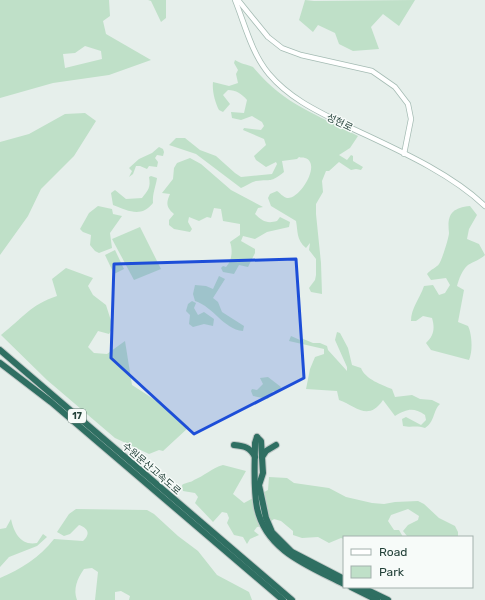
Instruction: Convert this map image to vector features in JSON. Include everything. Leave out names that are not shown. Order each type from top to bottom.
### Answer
[{"type":"highway","name":"수원문산고속도로","points":[[0,350],[283,600]]},
{"type":"highway","name":"수원문산고속도로","points":[[0,363],[51,402],[151,484]]},
{"type":"highway","points":[[234,445],[246,447],[258,458],[262,473],[259,485],[266,518],[272,532],[292,552],[343,578]]},
{"type":"highway","points":[[276,445],[258,458],[257,508],[268,535],[277,546],[290,556],[343,583]]},
{"type":"highway","name":"수원문산고속도로","points":[[165,496],[292,600]]},
{"type":"highway","points":[[353,588],[377,600]]},
{"type":"highway","points":[[363,588],[388,600]]},
{"type":"main road","name":"성현로","points":[[236,0],[256,55],[269,74],[289,94],[316,111],[404,154],[448,178],[473,195],[485,206]]},
{"type":"main road","points":[[236,0],[268,37],[282,48],[301,55],[372,71],[395,87],[408,104],[411,119],[404,154]]},
{"type":"highlighted area","points":[[296,259],[304,378],[194,434],[111,358],[114,264]]},
{"type":"green space","points":[[0,0],[109,0],[110,16],[103,21],[106,34],[151,60],[109,75],[53,83],[0,98]],"holes":[[[85,46],[101,51],[102,59],[65,68],[63,54],[75,53]]]},
{"type":"green space","points":[[148,0],[166,0],[166,18],[161,22],[151,1]]},
{"type":"green space","points":[[305,0],[415,0],[399,26],[383,14],[371,27],[379,49],[353,51],[339,44],[335,33],[318,25],[313,32],[299,20]]},
{"type":"green space","points":[[235,60],[253,67],[277,91],[289,100],[358,136],[350,148],[339,155],[347,160],[351,155],[353,156],[353,161],[363,167],[361,170],[351,170],[339,162],[329,171],[326,171],[322,181],[323,192],[316,204],[322,294],[311,292],[309,288],[315,280],[316,275],[316,259],[309,250],[310,243],[306,248],[300,242],[296,221],[271,206],[268,198],[270,194],[277,191],[287,198],[298,193],[303,188],[310,173],[310,161],[299,157],[297,159],[282,161],[284,172],[276,178],[271,180],[256,181],[241,188],[196,154],[169,145],[176,138],[185,138],[200,150],[216,156],[241,177],[272,174],[277,164],[276,162],[266,167],[256,160],[254,156],[266,145],[264,139],[243,130],[244,128],[261,130],[264,126],[262,122],[252,116],[241,120],[232,118],[231,112],[244,113],[247,100],[239,93],[228,90],[223,95],[230,104],[223,112],[219,110],[215,100],[213,82],[229,86],[238,83],[236,74],[238,70],[234,63]]},
{"type":"green space","points":[[85,113],[96,121],[74,156],[41,189],[28,216],[0,255],[0,142],[29,134],[65,114]]},
{"type":"green space","points":[[159,147],[163,149],[164,152],[163,156],[157,155],[155,158],[158,162],[157,167],[149,166],[147,169],[136,166],[133,174],[129,177],[132,171],[129,168],[139,159],[152,153]]},
{"type":"green space","points":[[190,158],[201,164],[231,190],[263,207],[258,208],[255,214],[262,220],[273,222],[277,221],[280,217],[290,222],[289,227],[267,232],[255,239],[243,236],[241,241],[255,249],[255,253],[248,267],[239,265],[234,274],[223,272],[221,268],[223,266],[226,267],[230,262],[232,252],[230,242],[240,235],[240,224],[223,221],[221,209],[214,208],[211,218],[207,217],[199,221],[189,217],[188,222],[192,229],[190,232],[174,229],[169,225],[169,220],[174,214],[169,209],[168,205],[170,194],[162,193],[173,179],[174,168],[177,163]]},
{"type":"green space","points":[[151,176],[157,178],[153,203],[148,208],[139,212],[134,212],[113,205],[111,193],[115,190],[126,199],[142,198],[148,189],[150,184],[149,177]]},
{"type":"green space","points":[[98,206],[112,209],[113,214],[122,216],[110,233],[112,248],[99,253],[90,245],[91,235],[80,229],[89,213]]},
{"type":"green space","points":[[470,206],[477,215],[469,229],[467,239],[479,244],[485,255],[464,269],[457,286],[464,290],[458,322],[468,326],[469,329],[471,347],[469,360],[431,350],[426,343],[431,338],[433,332],[432,318],[423,316],[416,321],[411,321],[411,316],[424,286],[433,285],[439,295],[445,293],[450,285],[446,278],[431,280],[427,274],[438,265],[442,258],[449,235],[450,217],[454,211]]},
{"type":"green space","points":[[140,227],[161,269],[134,280],[112,239]]},
{"type":"green space","points":[[115,250],[124,269],[114,274],[105,255]]},
{"type":"green space","points":[[66,268],[93,278],[88,286],[93,295],[106,305],[113,327],[109,334],[98,331],[88,347],[94,353],[107,354],[125,341],[132,385],[169,409],[189,427],[163,451],[159,450],[149,454],[115,438],[47,380],[1,335],[27,312],[57,296],[52,279]]},
{"type":"green space","points":[[219,276],[225,279],[213,298],[218,302],[222,312],[244,326],[243,331],[230,326],[208,308],[195,301],[193,294],[195,285],[206,286],[213,289]]},
{"type":"green space","points":[[192,301],[196,303],[194,308],[198,315],[204,312],[214,319],[213,326],[204,324],[193,327],[189,324],[190,315],[186,311],[188,304]]},
{"type":"green space","points":[[337,332],[340,333],[348,348],[352,365],[361,368],[366,375],[374,381],[392,389],[395,397],[412,395],[420,399],[432,400],[440,404],[436,409],[431,423],[425,428],[403,426],[402,419],[406,417],[421,425],[426,420],[425,415],[417,411],[410,410],[395,416],[383,400],[378,407],[372,410],[362,410],[339,400],[337,391],[306,389],[310,369],[315,357],[324,354],[324,349],[289,341],[291,336],[300,340],[301,338],[313,343],[320,343],[327,346],[328,350],[347,371],[347,367],[335,340]]},
{"type":"green space","points":[[268,377],[281,387],[279,391],[273,391],[268,399],[253,396],[251,391],[252,389],[257,390],[263,384],[260,378]]},
{"type":"green space","points":[[223,465],[246,471],[233,494],[244,503],[268,490],[269,477],[287,478],[294,483],[329,488],[346,497],[372,503],[384,504],[418,501],[424,504],[439,518],[455,526],[458,536],[407,536],[403,531],[408,525],[418,520],[419,516],[408,509],[391,515],[388,521],[394,530],[399,530],[402,536],[343,536],[343,539],[341,538],[329,543],[318,537],[302,538],[293,535],[293,531],[281,521],[274,519],[264,526],[257,527],[254,531],[259,535],[250,539],[247,544],[243,537],[234,535],[227,523],[229,518],[227,513],[222,512],[213,522],[195,503],[198,497],[195,493],[183,491],[182,485]]},
{"type":"green space","points":[[76,509],[147,510],[154,514],[178,536],[198,551],[217,575],[249,592],[252,600],[129,600],[130,596],[121,591],[115,592],[115,600],[95,600],[98,572],[92,568],[84,569],[79,577],[75,592],[77,600],[0,600],[0,578],[30,562],[54,539],[83,541],[88,534],[85,528],[79,525],[70,534],[64,536],[57,532],[69,514]]},
{"type":"green space","points":[[11,519],[16,534],[27,542],[37,543],[43,534],[47,537],[37,546],[9,557],[0,567],[0,529],[6,528]]}]
